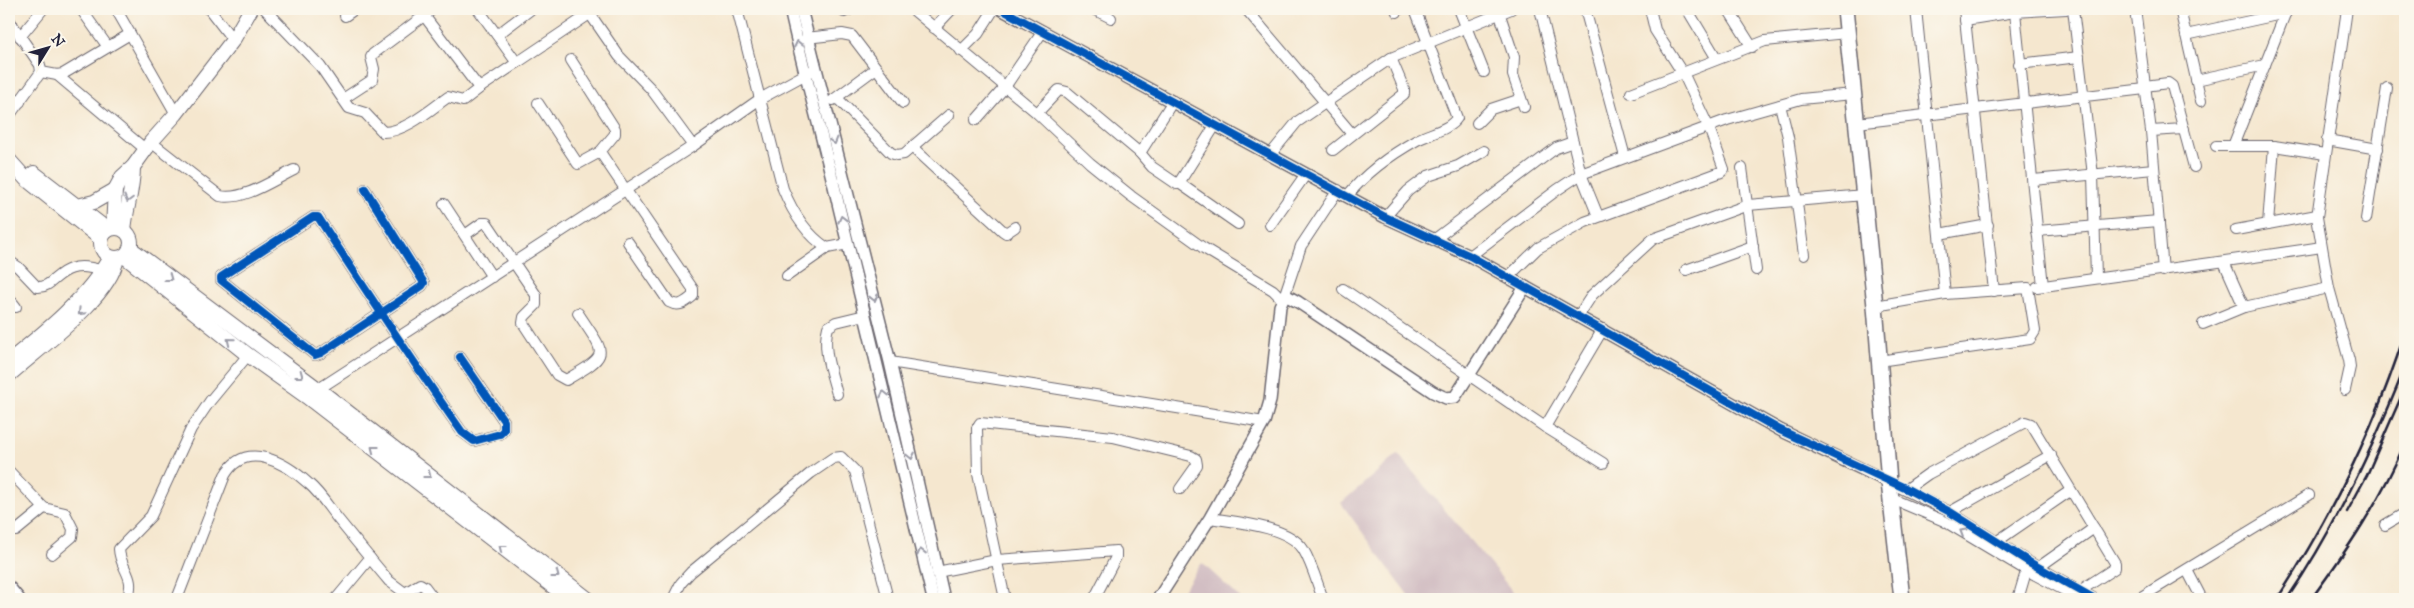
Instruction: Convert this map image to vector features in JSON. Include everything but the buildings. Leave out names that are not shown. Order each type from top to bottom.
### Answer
[{"type":"main road","points":[[112,232],[115,190],[122,177],[133,168],[148,146],[176,114],[233,40],[251,9]]},
{"type":"main road","points":[[1845,9],[1875,306],[1888,482],[1904,599]]},
{"type":"main road","points":[[11,162],[31,170],[112,232]]},
{"type":"main road","points":[[9,375],[84,310],[111,278],[120,255],[130,238],[112,232],[26,178],[11,162]]},
{"type":"main road","points":[[133,168],[133,184],[126,210],[102,250],[120,255],[312,393],[588,599]]},
{"type":"main road","points":[[77,206],[94,202],[115,190]]},
{"type":"main road","points":[[9,361],[82,295],[102,271],[120,255]]},
{"type":"main road","points":[[120,255],[248,355],[312,393],[569,599]]},
{"type":"street","points":[[20,37],[43,9]]},
{"type":"street","points":[[81,9],[108,47]]},
{"type":"street","points":[[116,9],[176,114]]},
{"type":"street","points":[[209,9],[233,40]]},
{"type":"street","points":[[265,9],[320,66],[350,108],[365,112],[380,130],[387,132],[407,124],[448,97],[463,101],[481,86],[594,11],[619,56],[651,89],[693,146]]},
{"type":"street","points":[[345,16],[355,9]]},
{"type":"street","points":[[478,9],[517,63]]},
{"type":"street","points":[[737,9],[783,189],[790,208],[818,242],[827,248]]},
{"type":"street","points":[[790,9],[804,74],[848,244],[933,599]]},
{"type":"street","points":[[801,9],[806,38],[890,362],[944,599]]},
{"type":"street","points":[[912,9],[1037,113],[1090,163],[1131,196],[1202,247],[1271,288],[1283,298]]},
{"type":"street","points":[[934,28],[952,9]]},
{"type":"street","points":[[962,51],[978,34],[994,9]]},
{"type":"street","points":[[1001,9],[1385,217],[1470,256],[1556,305],[1580,315],[1780,430],[1888,482],[1907,489],[1950,512],[1996,542],[2028,566],[2039,567],[2081,595]]},
{"type":"street","points":[[1093,9],[1111,18]]},
{"type":"street","points":[[1246,9],[1352,134]]},
{"type":"street","points":[[1158,599],[1210,518],[1264,422],[1270,401],[1283,298],[1301,246],[1343,193],[1386,160],[1417,140],[1453,124],[1457,118],[1416,9]]},
{"type":"street","points":[[1459,9],[1484,72]]},
{"type":"street","points":[[1270,155],[1297,122],[1391,58],[1466,28],[1499,11],[1511,9]]},
{"type":"street","points":[[1540,9],[1564,98],[1573,142],[1582,174],[1598,216]]},
{"type":"street","points":[[1585,9],[1625,157]]},
{"type":"street","points":[[1508,277],[1538,248],[1598,216],[1721,172],[1724,166],[1708,128],[1682,72],[1655,30],[1650,9]]},
{"type":"street","points":[[1687,9],[1717,59]]},
{"type":"street","points":[[1728,9],[1752,47]]},
{"type":"street","points":[[1916,9],[1945,294]]},
{"type":"street","points":[[1964,9],[1994,291]]},
{"type":"street","points":[[1965,20],[2015,12],[2066,9]]},
{"type":"street","points":[[2073,9],[2093,175],[2096,277]]},
{"type":"street","points":[[2135,9],[2151,131],[2163,271]]},
{"type":"street","points":[[2180,9],[2201,101]]},
{"type":"street","points":[[2345,390],[2350,367],[2349,360],[2329,288],[2317,214],[2347,9]]},
{"type":"street","points":[[497,35],[530,10]]},
{"type":"street","points":[[343,99],[372,80],[374,69],[371,58],[372,54],[426,11],[476,84],[481,86]]},
{"type":"street","points":[[1477,123],[1491,109],[1522,103],[1513,75],[1514,57],[1499,11]]},
{"type":"street","points":[[2186,35],[2287,11]]},
{"type":"street","points":[[2233,146],[2287,11]]},
{"type":"street","points":[[2015,12],[2043,286]]},
{"type":"street","points":[[9,20],[40,65],[41,72],[9,116]]},
{"type":"street","points":[[976,120],[1005,87],[1043,32]]},
{"type":"street","points":[[1631,93],[1765,41],[1847,33]]},
{"type":"street","points":[[57,75],[130,34]]},
{"type":"street","points":[[806,38],[848,34],[852,36],[875,69],[903,103]]},
{"type":"street","points":[[2019,64],[2079,57]]},
{"type":"street","points":[[1333,150],[1404,94],[1404,89],[1391,58]]},
{"type":"street","points":[[538,103],[578,164],[600,152],[615,134],[614,129],[571,60]]},
{"type":"street","points":[[2196,80],[2265,66]]},
{"type":"street","points":[[312,393],[693,146],[760,99],[815,69]]},
{"type":"street","points":[[825,108],[875,69]]},
{"type":"street","points":[[41,72],[57,75],[148,146],[220,196],[230,198],[245,193],[294,170]]},
{"type":"street","points":[[1857,123],[2171,84],[2194,167]]},
{"type":"street","points":[[2366,219],[2387,88]]},
{"type":"street","points":[[1037,113],[1054,93],[1059,90],[1067,92],[1140,153],[1152,167],[1173,182],[1179,183],[1238,224]]},
{"type":"street","points":[[9,94],[20,102]]},
{"type":"street","points":[[1470,256],[1557,190],[1582,174],[1727,120],[1801,99],[1853,94]]},
{"type":"street","points":[[837,98],[894,154],[904,154],[949,115]]},
{"type":"street","points":[[1140,153],[1173,102]]},
{"type":"street","points":[[1780,105],[1788,137],[1804,255]]},
{"type":"street","points":[[1179,183],[1216,124]]},
{"type":"street","points":[[2151,131],[2184,129]]},
{"type":"street","points":[[2327,140],[2378,148]]},
{"type":"street","points":[[1435,240],[1556,148],[1573,142]]},
{"type":"street","points":[[2216,146],[2274,146],[2325,154]]},
{"type":"street","points":[[2268,224],[2274,146]]},
{"type":"street","points":[[912,147],[1002,231],[1006,233],[1014,226]]},
{"type":"street","points":[[1385,217],[1408,191],[1428,176],[1458,166],[1484,151]]},
{"type":"street","points":[[600,152],[693,289],[693,296],[681,305],[676,306],[669,302],[628,242]]},
{"type":"street","points":[[1742,168],[1756,270]]},
{"type":"street","points":[[2033,180],[2154,169]]},
{"type":"street","points":[[1270,225],[1306,174]]},
{"type":"street","points":[[365,189],[424,283],[380,314],[321,353],[316,354],[220,280],[222,276],[313,217],[318,217],[380,314],[462,432],[474,441],[500,434],[506,425],[504,421],[460,357]]},
{"type":"street","points":[[1580,315],[1592,294],[1653,239],[1748,205],[1864,195]]},
{"type":"street","points":[[444,204],[492,276]]},
{"type":"street","points":[[2236,230],[2317,214]]},
{"type":"street","points":[[2037,231],[2159,221]]},
{"type":"street","points":[[465,235],[482,223],[487,223],[538,301],[522,322],[557,375],[566,380],[591,365],[599,359],[601,354],[597,342],[578,313]]},
{"type":"street","points":[[1939,234],[1988,225]]},
{"type":"street","points":[[787,276],[827,248],[848,244]]},
{"type":"street","points":[[1686,270],[1753,246]]},
{"type":"street","points":[[1875,306],[1945,294],[2028,288],[2096,277],[2163,271],[2321,247]]},
{"type":"street","points":[[9,261],[18,267],[34,285],[41,287],[73,267],[89,267],[102,271]]},
{"type":"street","points":[[2224,262],[2244,306]]},
{"type":"street","points":[[1283,298],[1287,296],[1298,302],[1433,392],[1446,398],[1455,397],[1468,373],[1525,287]]},
{"type":"street","points":[[1879,361],[2030,339],[2035,331],[2028,288]]},
{"type":"street","points":[[2203,324],[2244,306],[2329,288]]},
{"type":"street","points":[[1343,289],[1545,427],[1603,463]]},
{"type":"street","points":[[9,298],[16,307]]},
{"type":"street","points":[[837,394],[827,357],[825,340],[828,327],[836,322],[865,315]]},
{"type":"street","points":[[1545,427],[1603,329]]},
{"type":"street","points":[[127,599],[132,590],[131,581],[119,554],[119,549],[151,516],[191,429],[210,401],[248,355]]},
{"type":"street","points":[[890,362],[1264,422]]},
{"type":"street","points":[[1907,489],[1928,474],[2025,422],[2033,425],[2115,564],[2116,568],[2081,595]]},
{"type":"street","points":[[1004,599],[978,474],[977,428],[980,423],[1113,437],[1191,456],[1196,459],[1197,465],[1180,489]]},
{"type":"street","points":[[1950,512],[2051,455]]},
{"type":"street","points":[[177,599],[225,475],[234,463],[254,456],[268,458],[286,467],[310,484],[370,558],[397,595],[420,584],[425,587],[434,599]]},
{"type":"street","points":[[677,599],[675,595],[680,583],[691,572],[811,473],[833,458],[841,457],[855,471],[888,599]]},
{"type":"street","points":[[9,471],[44,508],[65,513],[73,529],[72,537],[52,554]]},
{"type":"street","points":[[1996,542],[2070,490]]},
{"type":"street","points":[[2138,599],[2153,596],[2187,570],[2309,495]]},
{"type":"street","points":[[1890,498],[1944,520],[2081,595],[2095,599]]},
{"type":"street","points":[[16,531],[44,508]]},
{"type":"street","points":[[2385,525],[2405,515]]},
{"type":"street","points":[[1210,518],[1274,531],[1296,541],[1308,560],[1323,599]]},
{"type":"street","points":[[2039,567],[2094,528]]},
{"type":"street","points":[[937,572],[997,560],[1116,551],[1116,557],[1094,599]]},
{"type":"street","points":[[336,599],[370,558]]},
{"type":"street","points":[[2018,599],[2028,566]]},
{"type":"street","points":[[2187,570],[2202,599]]},
{"type":"street","points":[[9,587],[18,599]]},
{"type":"shaded area","points":[[1398,454],[1519,599],[1411,599],[1341,503]]},
{"type":"shaded area","points":[[1202,563],[1241,599],[1177,599]]},
{"type":"railway","points":[[2277,599],[2316,536],[2350,471],[2380,403],[2405,333]]},
{"type":"railway","points":[[2287,599],[2322,544],[2367,457],[2405,367]]},
{"type":"railway","points":[[2347,512],[2367,475],[2405,388]]},
{"type":"railway","points":[[2311,599],[2338,562],[2374,505],[2405,443]]},
{"type":"cycle path","points":[[1001,9],[1385,217],[1470,256],[1780,430],[1907,489],[1950,512],[2029,562],[2095,599]]},
{"type":"cycle path","points":[[365,189],[424,283],[422,286],[321,353],[315,355],[221,280],[221,277],[313,217],[318,217],[371,298],[389,325],[407,352],[462,432],[474,441],[500,434],[504,430],[504,421],[460,357]]}]
